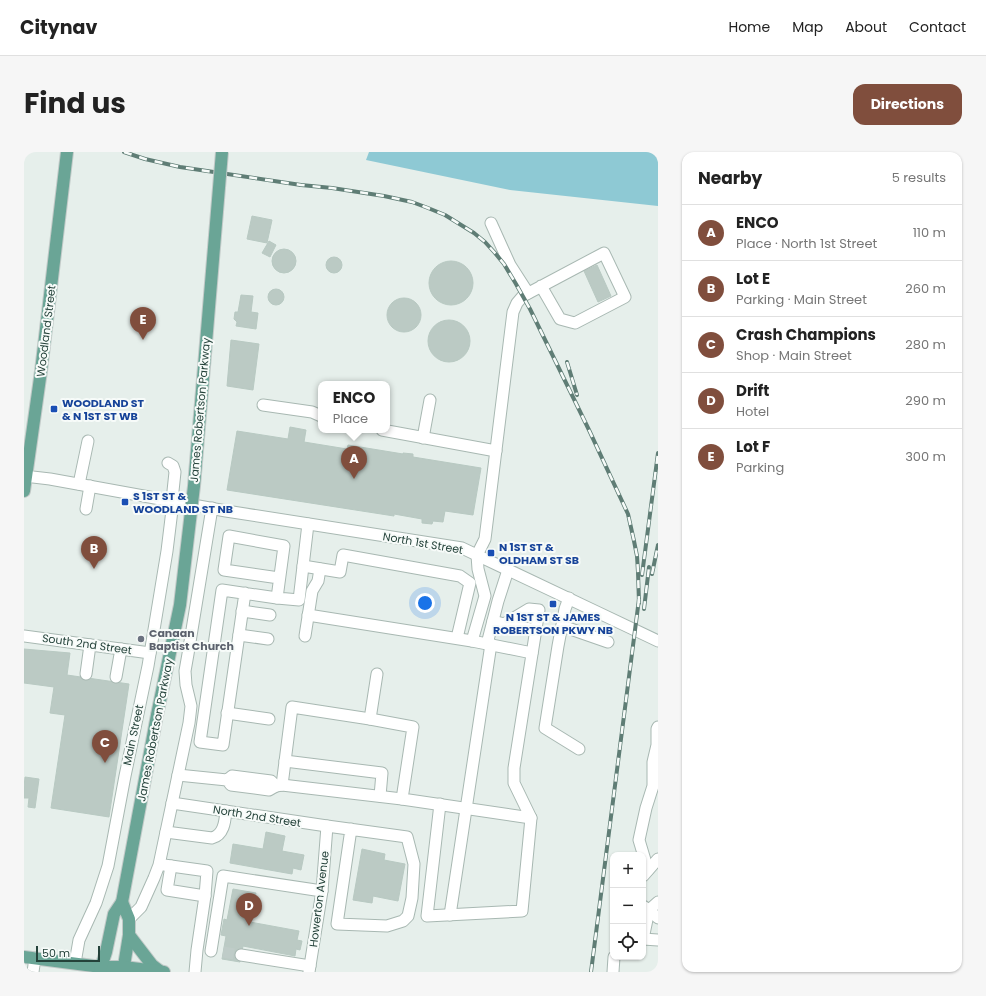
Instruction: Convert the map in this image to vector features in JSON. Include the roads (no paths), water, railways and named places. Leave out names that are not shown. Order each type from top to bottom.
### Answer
[{"type":"main road","name":"Woodland Street","points":[[24,492],[25,476],[46,335],[67,152]]},
{"type":"main road","name":"James Robertson Parkway","points":[[101,969],[114,914],[122,902],[157,715],[180,605],[194,486],[222,152]]},
{"type":"main road","points":[[122,902],[130,919],[129,935],[123,969]]},
{"type":"main road","points":[[129,935],[152,965],[163,972]]},
{"type":"main road","points":[[38,956],[101,969],[163,972]]},
{"type":"street","points":[[491,223],[510,265],[528,293]]},
{"type":"street","points":[[472,641],[485,596],[478,569],[477,555],[484,539],[513,312],[523,296],[541,286],[604,253],[625,297],[575,323],[560,319],[541,286]]},
{"type":"street","points":[[423,438],[430,400]]},
{"type":"street","points":[[263,405],[312,412],[318,415]]},
{"type":"street","points":[[390,432],[496,451]]},
{"type":"street","points":[[86,509],[84,486],[88,441]]},
{"type":"street","name":"Main Street","points":[[75,963],[79,940],[105,880],[124,776],[150,653],[167,551],[173,502],[175,472],[173,466],[168,462]]},
{"type":"street","name":"North 1st Street","points":[[25,476],[173,502],[462,548],[658,641]]},
{"type":"street","points":[[130,919],[141,907],[159,865],[185,744],[191,706],[186,685],[185,671],[212,508]]},
{"type":"street","points":[[200,742],[222,590],[299,600],[308,524]]},
{"type":"street","points":[[277,598],[280,578],[284,546],[229,536],[224,570],[280,578]]},
{"type":"street","points":[[303,566],[340,572],[343,555],[460,576],[470,583],[457,638]]},
{"type":"street","points":[[305,636],[312,592],[318,581],[320,569]]},
{"type":"street","points":[[450,915],[489,644],[499,622],[498,601],[508,570]]},
{"type":"street","points":[[185,744],[195,745],[200,742],[223,745],[245,593]]},
{"type":"street","points":[[485,596],[498,601]]},
{"type":"street","points":[[569,598],[565,609],[551,685],[545,728],[579,749]]},
{"type":"street","points":[[440,804],[427,916],[522,911],[531,818],[514,783],[514,768],[540,610],[529,609],[499,622]]},
{"type":"street","points":[[242,611],[270,615]]},
{"type":"street","points":[[308,615],[457,638],[532,653]]},
{"type":"street","points":[[499,622],[536,630]]},
{"type":"street","points":[[562,626],[608,642]]},
{"type":"street","points":[[239,634],[268,639]]},
{"type":"street","name":"South 2nd Street","points":[[24,636],[150,653]]},
{"type":"street","points":[[86,674],[90,644]]},
{"type":"street","points":[[116,677],[121,649]]},
{"type":"street","points":[[370,719],[377,674]]},
{"type":"street","points":[[279,785],[285,761],[292,708],[370,719],[413,727],[402,799]]},
{"type":"street","points":[[227,713],[270,719]]},
{"type":"street","points":[[642,852],[639,840],[646,808],[653,786],[653,762],[657,745],[658,727]]},
{"type":"street","points":[[285,761],[382,773],[380,796]]},
{"type":"street","points":[[178,775],[227,780],[231,785],[270,790],[279,785],[380,796],[531,818]]},
{"type":"street","name":"North 2nd Street","points":[[172,803],[407,837],[414,864],[412,898],[408,916],[403,921],[387,926],[337,924],[346,829]]},
{"type":"street","points":[[166,832],[212,838],[216,837],[221,832],[225,824],[226,811]]},
{"type":"street","name":"Howerton Avenue","points":[[310,969],[322,891],[326,826]]},
{"type":"street","points":[[646,873],[658,858]]},
{"type":"street","points":[[159,865],[207,871],[195,972]]},
{"type":"street","points":[[171,866],[167,890],[205,896]]},
{"type":"street","points":[[211,951],[222,876],[322,891]]},
{"type":"street","points":[[658,902],[646,908],[658,918]]},
{"type":"street","points":[[646,939],[658,940]]},
{"type":"street","points":[[197,950],[223,952]]},
{"type":"street","points":[[241,955],[310,969]]},
{"type":"street","points":[[33,972],[38,956]]},
{"type":"street","points":[[613,972],[614,960]]},
{"type":"water","points":[[369,152],[658,152],[658,206],[510,190],[366,160]]},
{"type":"tunnel","points":[[223,952],[241,955]]},
{"type":"railway","points":[[124,152],[145,159],[180,167],[301,185],[332,188],[412,202],[445,215],[474,233],[485,242],[504,264],[530,309],[628,514],[637,556],[639,603]]},
{"type":"railway","points":[[567,362],[577,395]]},
{"type":"railway","points":[[642,575],[658,453]]},
{"type":"railway","points":[[652,574],[658,545]]},
{"type":"railway","points":[[644,609],[649,567]]},
{"type":"railway","points":[[591,972],[639,599]]},
{"type":"place","name":"Lot F","points":[[143,340]]},
{"type":"place","name":"WOODLAND ST & N 1ST ST WB","points":[[54,409]]},
{"type":"place","name":"ENCO","points":[[354,479]]},
{"type":"place","name":"S 1ST ST & WOODLAND ST NB","points":[[125,502]]},
{"type":"place","name":"N 1ST ST & OLDHAM ST SB","points":[[491,553]]},
{"type":"place","name":"Lot E","points":[[94,569]]},
{"type":"place","name":"N 1ST ST & JAMES ROBERTSON PKWY NB","points":[[553,604]]},
{"type":"place","name":"Canaan Baptist Church","points":[[141,639]]},
{"type":"place","name":"Crash Champions","points":[[105,763]]},
{"type":"place","name":"Drift","points":[[249,926]]}]
